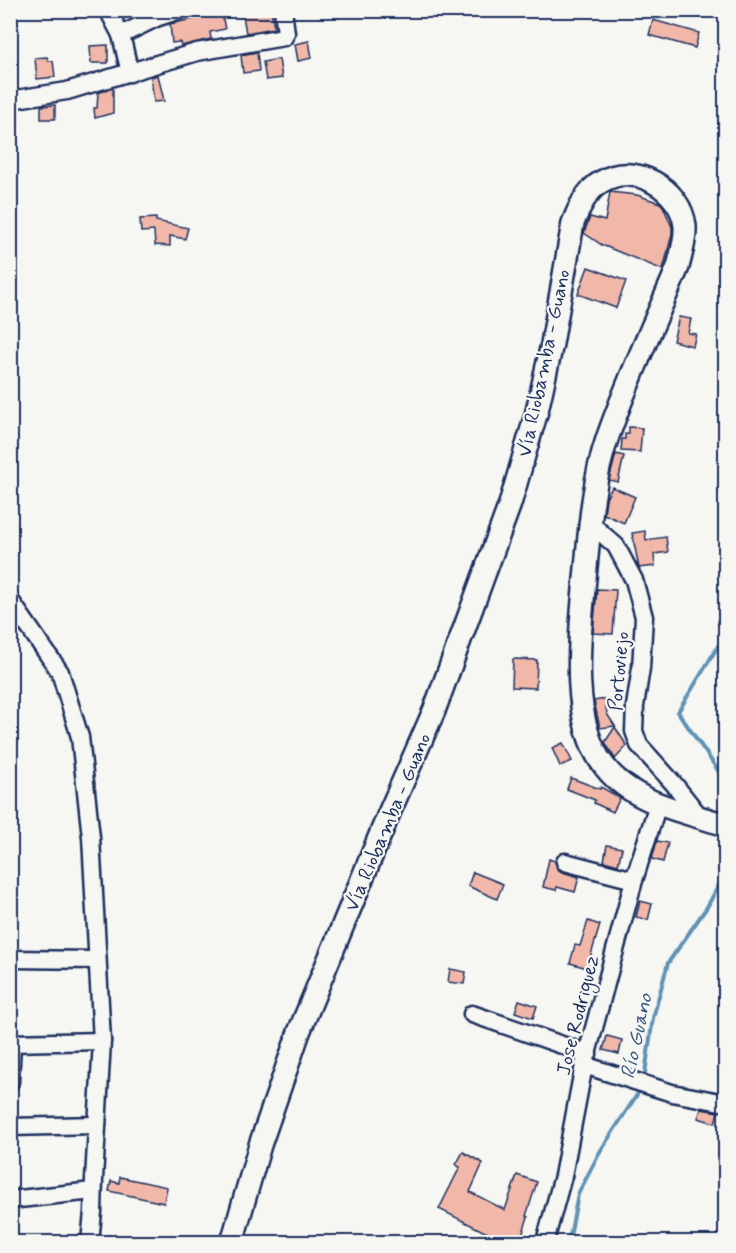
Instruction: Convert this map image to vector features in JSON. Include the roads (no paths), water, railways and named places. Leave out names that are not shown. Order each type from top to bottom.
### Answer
[{"type":"main road","name":"Vía Riobamba - Guano","points":[[232,1242],[260,1145],[299,1032],[434,711],[510,504],[537,411],[552,344],[573,223],[587,195],[599,183],[609,178],[632,175],[656,183],[677,202],[685,227],[678,267],[607,440],[593,496],[580,629],[579,671],[587,730],[594,749],[608,772],[631,790],[658,804],[726,825]]},
{"type":"street","points":[[108,10],[121,35],[130,73]]},
{"type":"street","points":[[121,35],[156,18],[180,10]]},
{"type":"street","points":[[10,100],[66,92],[197,52],[284,37],[286,33],[283,10]]},
{"type":"street","name":"Portoviejo","points":[[590,523],[616,546],[634,580],[644,617],[634,731],[639,745],[674,784],[700,818]]},
{"type":"street","points":[[10,600],[60,672],[80,737],[91,837],[102,1041],[90,1242]]},
{"type":"street","name":"Jose Rodriguez","points":[[546,1238],[563,1176],[586,1060],[634,880],[658,804]]},
{"type":"street","points":[[565,862],[634,880]]},
{"type":"street","points":[[10,959],[98,960]]},
{"type":"street","points":[[472,1014],[586,1060],[625,1079],[672,1093],[726,1103]]},
{"type":"street","points":[[10,1082],[11,1043],[102,1041]]},
{"type":"street","points":[[10,1127],[97,1125]]},
{"type":"street","points":[[10,1200],[93,1191]]},
{"type":"waterway","name":"Río Guano","points":[[726,134],[721,141],[726,155]]},
{"type":"waterway","name":"Río Guano","points":[[726,633],[678,712],[726,782]]},
{"type":"waterway","name":"Río Guano","points":[[644,1080],[653,1018],[668,963],[707,907],[726,872]]},
{"type":"waterway","name":"Río Guano","points":[[569,1242],[578,1194],[601,1150],[642,1087]]}]
